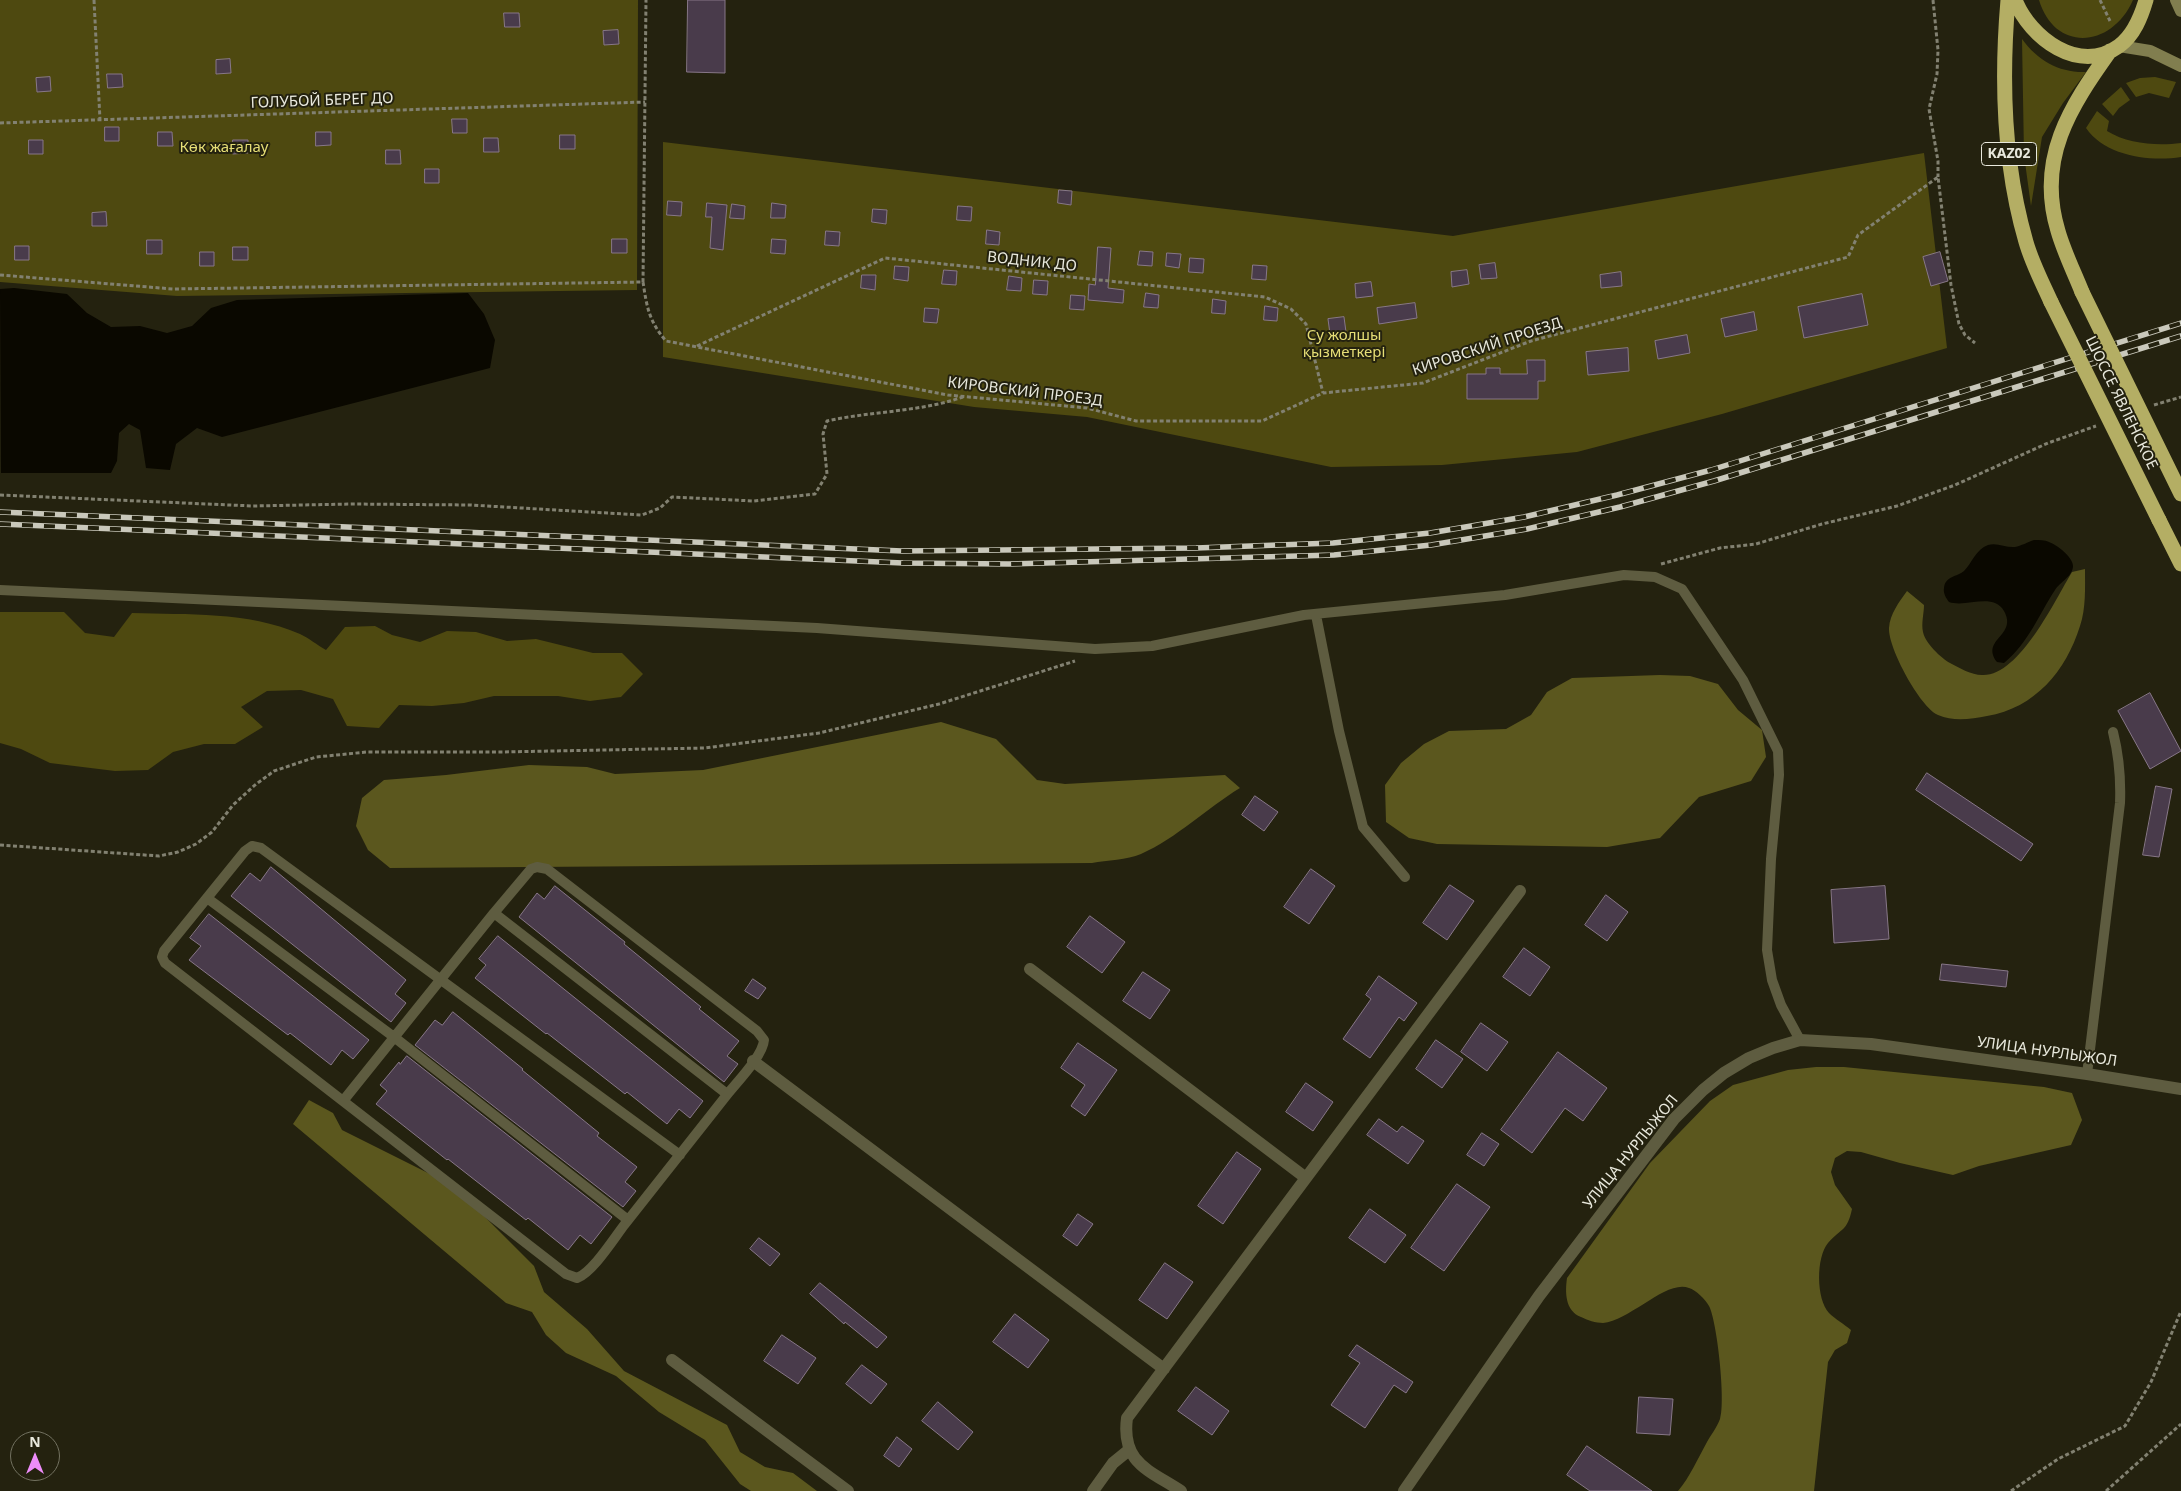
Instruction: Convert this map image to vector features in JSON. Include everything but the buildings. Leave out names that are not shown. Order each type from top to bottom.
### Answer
[{"type":"highway","name":"ШОССЕ ЯВЛЕНСКОЕ","points":[[2008,0],[2003,62],[2007,142],[2017,206],[2027,244],[2052,302],[2181,564]]},
{"type":"highway","points":[[2015,0],[2023,17],[2034,32],[2044,41],[2057,48],[2071,54],[2083,55],[2114,49]]},
{"type":"highway","name":"KAZ02","points":[[2114,49],[2136,27],[2146,0]]},
{"type":"highway","name":"ШОССЕ ЯВЛЕНСКОЕ","points":[[2114,49],[2066,118],[2056,147],[2052,172],[2052,202],[2058,230],[2082,292],[2181,494]]},
{"type":"street","points":[[2176,0],[2181,11]]},
{"type":"street","points":[[2114,49],[2150,51],[2181,66]]},
{"type":"street","points":[[1181,1491],[1138,1463],[1129,1450],[1125,1434],[1127,1418],[1520,891]]},
{"type":"street","points":[[1030,969],[1306,1178]]},
{"type":"street","name":"УЛИЦА НУРЛЫЖОЛ","points":[[1404,1491],[1539,1296],[1674,1119],[1703,1090],[1724,1073],[1749,1058],[1800,1040],[1871,1044],[2181,1089]]},
{"type":"street","points":[[753,1061],[1164,1369]]},
{"type":"street","points":[[672,1360],[848,1491]]},
{"type":"street","points":[[1093,1491],[1113,1463],[1129,1450]]},
{"type":"lane","points":[[0,590],[817,628],[1095,649],[1152,646],[1316,615],[1505,595],[1624,575],[1655,577],[1682,589],[1743,680],[1778,751],[1779,775],[1771,859],[1767,950],[1772,980],[1781,1005],[1800,1040]]},
{"type":"lane","points":[[1316,615],[1339,731],[1363,827],[1405,878]]},
{"type":"lane","points":[[2087,1074],[2120,803],[2121,778],[2119,757],[2113,732]]},
{"type":"lane","points":[[343,1101],[441,980],[494,913],[531,869],[537,867],[547,869],[762,1035],[764,1046],[680,1155],[587,1272],[577,1278],[571,1277],[343,1101],[165,963],[162,957],[164,951],[244,851],[256,846],[441,980],[680,1155]]},
{"type":"lane","points":[[207,898],[394,1037],[628,1220]]},
{"type":"lane","points":[[494,913],[727,1094]]},
{"type":"path","points":[[94,0],[100,120]]},
{"type":"path","name":"КИРОВСКИЙ ПРОЕЗД","points":[[646,0],[643,282],[648,312],[655,329],[666,341],[948,395],[1087,408],[1136,421],[1262,421],[1324,393],[1423,383],[1531,341],[1848,257],[1858,235],[1938,177]]},
{"type":"path","points":[[1933,0],[1938,50],[1937,74],[1929,109],[1938,161],[1938,177],[1951,285],[1959,324],[1965,335],[1975,343]]},
{"type":"path","points":[[2100,0],[2110,21]]},
{"type":"path","name":"ГОЛУБОЙ БЕРЕГ ДО","points":[[0,123],[645,102]]},
{"type":"path","name":"ВОДНИК ДО","points":[[696,347],[885,258],[1265,297],[1291,309],[1306,324],[1324,393]]},
{"type":"path","points":[[0,275],[172,289],[643,282]]},
{"type":"path","points":[[0,495],[253,506],[352,504],[470,505],[642,515],[660,508],[672,497],[754,501],[815,494],[827,474],[823,434],[827,421],[853,415],[943,404],[966,396]]},
{"type":"path","points":[[2152,406],[2181,397]]},
{"type":"path","points":[[1660,564],[1720,548],[1756,544],[1822,524],[1897,506],[1955,485],[2048,443],[2105,423]]},
{"type":"path","points":[[0,845],[136,856],[159,856],[178,852],[196,844],[212,832],[233,806],[255,785],[274,771],[316,756],[367,752],[501,752],[704,748],[819,733],[939,704],[1071,664],[1095,649]]},
{"type":"path","points":[[2011,1491],[2058,1459],[2125,1426],[2150,1382],[2181,1310]]},
{"type":"path","points":[[2106,1491],[2181,1424]]},
{"type":"green space","name":"Көк жағалау","points":[[0,0],[638,0],[637,290],[177,296],[0,282]]},
{"type":"green space","points":[[2039,0],[2133,0],[2124,16],[2112,28],[2098,35],[2084,38],[2070,36],[2057,29],[2047,17]]},
{"type":"green space","points":[[2022,39],[2035,54],[2050,64],[2076,72],[2086,72],[2063,103],[2042,137],[2031,206],[2024,155]]},
{"type":"green space","points":[[2155,77],[2176,82],[2169,98],[2149,93],[2136,97],[2126,83],[2140,78]]},
{"type":"green space","points":[[2121,87],[2130,100],[2119,108],[2113,116],[2102,104]]},
{"type":"green space","points":[[2097,111],[2109,121],[2107,131],[2124,139],[2143,143],[2181,143],[2181,157],[2156,159],[2129,155],[2104,145],[2086,128]]},
{"type":"green space","name":"Су жолшы қызметкері","points":[[663,142],[1453,236],[1924,153],[1947,348],[1722,414],[1577,452],[1442,465],[1331,467],[1087,417],[974,407],[663,357]]},
{"type":"green space","points":[[0,612],[64,612],[85,633],[114,637],[132,613],[196,614],[238,618],[280,627],[303,636],[326,650],[345,627],[375,626],[392,635],[420,642],[447,631],[476,632],[507,641],[536,639],[593,653],[622,653],[643,674],[621,697],[590,701],[558,696],[494,696],[464,703],[432,706],[399,705],[379,728],[347,726],[333,699],[301,690],[267,691],[241,707],[263,727],[235,744],[204,744],[173,752],[148,770],[115,771],[50,763],[21,749],[0,743]]},
{"type":"shaded area","points":[[14,288],[67,294],[87,313],[111,327],[140,326],[167,333],[192,326],[211,308],[237,300],[468,293],[484,314],[495,340],[490,368],[222,437],[197,428],[176,444],[170,470],[146,468],[140,430],[129,424],[119,433],[117,461],[111,473],[1,473],[0,289]]},
{"type":"shaded area","points":[[2034,540],[2047,541],[2068,555],[2073,566],[2072,570],[2069,576],[2057,587],[2033,628],[2013,655],[2004,663],[1997,662],[1993,654],[1993,648],[2006,626],[2007,619],[2004,611],[1993,602],[1949,602],[1944,594],[1945,584],[1949,579],[1964,571],[1977,553],[1988,545],[1995,544],[2015,547]]},
{"type":"shaded area","points":[[2085,569],[2083,612],[2074,642],[2057,672],[2034,696],[2004,712],[1962,719],[1950,719],[1938,715],[1923,701],[1906,676],[1890,637],[1891,618],[1895,608],[1907,591],[1924,605],[1923,632],[1934,650],[1950,663],[1970,673],[1982,675],[1996,672],[2009,664],[2022,651],[2035,635],[2072,572]]},
{"type":"shaded area","points":[[1660,675],[1690,676],[1718,684],[1738,710],[1762,730],[1766,757],[1751,781],[1699,797],[1660,838],[1607,847],[1437,844],[1409,838],[1386,822],[1385,785],[1401,763],[1424,744],[1449,731],[1506,729],[1531,715],[1547,692],[1572,678]]},
{"type":"shaded area","points":[[941,722],[996,739],[1037,780],[1065,784],[1225,775],[1240,788],[1167,840],[1141,854],[1130,858],[1092,863],[390,868],[368,850],[356,826],[362,798],[384,780],[529,765],[587,767],[615,774],[703,770]]},
{"type":"shaded area","points":[[1844,1067],[2044,1087],[2072,1093],[2082,1120],[2071,1145],[1979,1166],[1953,1175],[1861,1152],[1847,1151],[1835,1158],[1831,1172],[1835,1185],[1852,1209],[1846,1226],[1824,1249],[1819,1278],[1825,1307],[1829,1313],[1851,1330],[1847,1343],[1835,1350],[1828,1362],[1814,1491],[1678,1491],[1690,1474],[1717,1425],[1722,1410],[1720,1362],[1715,1328],[1709,1306],[1695,1291],[1680,1287],[1660,1294],[1614,1320],[1603,1323],[1597,1322],[1581,1317],[1569,1306],[1566,1295],[1567,1278],[1650,1163],[1710,1101],[1733,1085],[1788,1070]]},
{"type":"shaded area","points":[[309,1100],[333,1113],[342,1130],[444,1181],[468,1200],[534,1266],[544,1292],[587,1329],[624,1371],[727,1425],[740,1452],[765,1467],[793,1473],[817,1491],[751,1491],[740,1484],[705,1440],[659,1412],[616,1376],[566,1353],[546,1335],[532,1312],[506,1303],[293,1124]]},
{"type":"railway","points":[[0,512],[902,551],[1196,548],[1333,543],[1430,533],[1524,517],[1617,495],[1711,470],[2181,323]]},
{"type":"railway","points":[[0,524],[903,563],[1009,564],[1334,555],[1431,545],[1527,529],[1620,507],[1714,481],[2181,336]]}]
